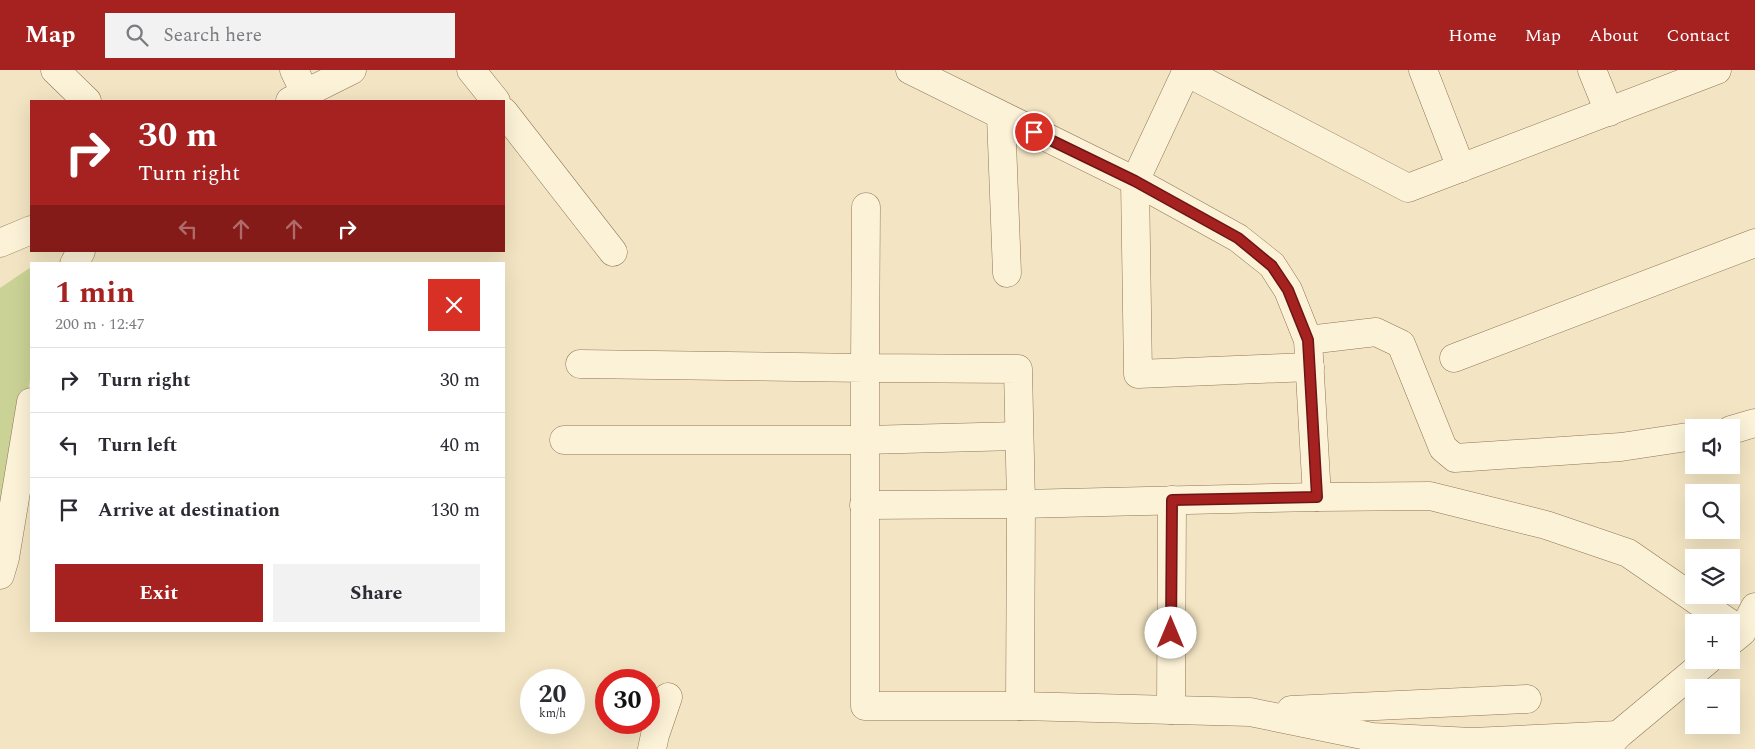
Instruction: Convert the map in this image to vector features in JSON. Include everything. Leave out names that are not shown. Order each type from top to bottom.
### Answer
[{"type":"street","points":[[55,70],[86,100]]},
{"type":"street","points":[[296,88],[352,70]]},
{"type":"street","points":[[471,70],[495,100]]},
{"type":"street","points":[[910,70],[1135,181],[1238,238],[1272,266],[1288,290],[1308,340],[1317,497]]},
{"type":"street","points":[[1423,70],[1461,168]]},
{"type":"street","points":[[1592,70],[1609,112]]},
{"type":"street","points":[[1310,367],[1138,374],[1135,181],[1186,71],[1408,188],[1717,70]]},
{"type":"street","points":[[505,113],[613,252]]},
{"type":"street","points":[[1001,116],[1007,273]]},
{"type":"street","points":[[866,207],[865,706],[1020,706],[1250,712],[1527,699]]},
{"type":"street","points":[[0,243],[30,230]]},
{"type":"street","points":[[1454,358],[1755,243]]},
{"type":"street","points":[[1308,340],[1376,332],[1401,344],[1443,448],[1455,458],[1621,447],[1685,437]]},
{"type":"street","points":[[580,364],[1018,369],[1021,504],[1020,706]]},
{"type":"street","points":[[0,575],[25,477],[30,414]]},
{"type":"street","points":[[1740,428],[1755,424]]},
{"type":"street","points":[[564,440],[865,440],[1019,436]]},
{"type":"street","points":[[864,505],[1430,496],[1546,525],[1628,553],[1710,614]]},
{"type":"street","points":[[1171,710],[1172,500]]},
{"type":"street","points":[[1740,630],[1755,607]]},
{"type":"street","points":[[1250,712],[1372,737],[1472,742],[1618,744],[1698,669]]},
{"type":"street","points":[[652,749],[668,697]]},
{"type":"street","points":[[1434,749],[1472,742]]},
{"type":"green space","points":[[30,268],[30,380],[7,534],[0,542],[0,288]]},
{"type":"route","points":[[1034,132],[1135,181],[1238,238],[1272,266],[1288,290],[1308,340],[1317,497],[1172,500],[1171,633]]}]
